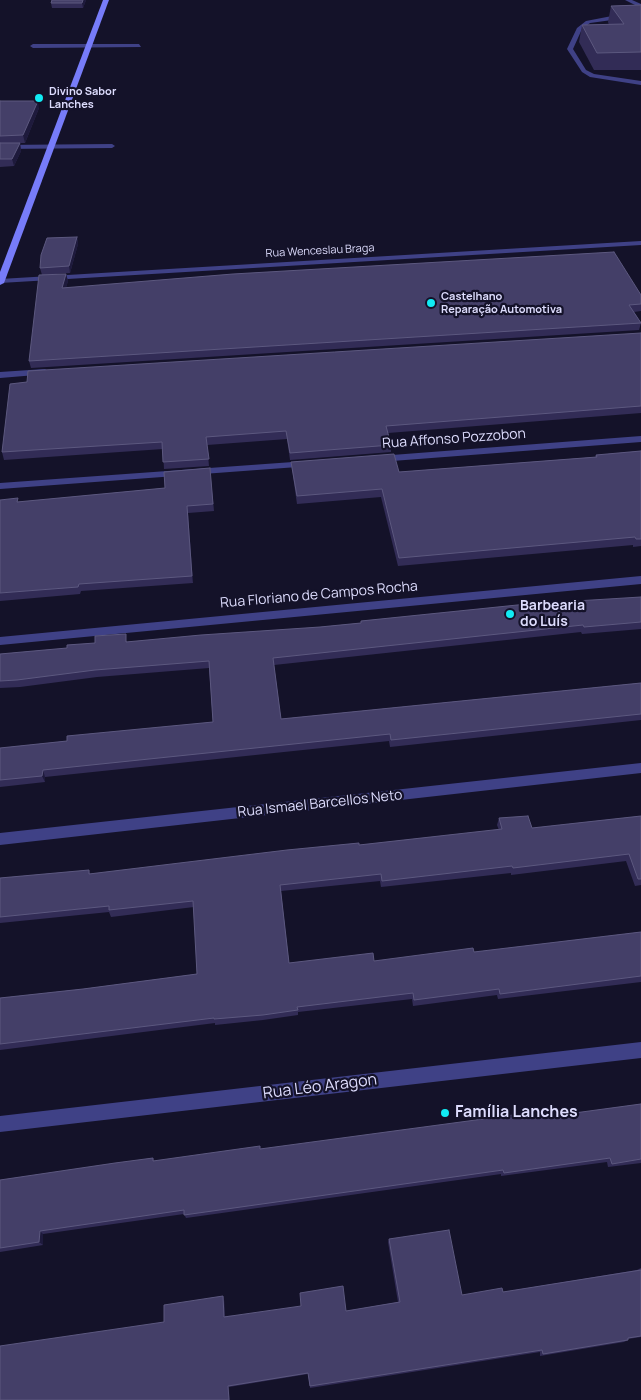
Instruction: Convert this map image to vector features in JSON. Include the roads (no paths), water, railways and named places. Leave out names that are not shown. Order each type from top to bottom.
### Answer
[{"type":"street","points":[[0,281],[106,0]]},
{"type":"street","points":[[628,0],[641,6]]},
{"type":"street","points":[[641,18],[612,18],[588,22],[580,28],[570,49],[584,72],[592,76],[641,83]]},
{"type":"street","points":[[33,46],[139,46]]},
{"type":"street","points":[[0,147],[112,146]]},
{"type":"street","name":"Rua Wenceslau Braga","points":[[0,281],[641,243]]},
{"type":"street","points":[[0,375],[59,372]]},
{"type":"street","name":"Rua Affonso Pozzobon","points":[[365,460],[641,439]]},
{"type":"street","points":[[0,486],[316,463]]},
{"type":"street","name":"Rua Floriano de Campos Rocha","points":[[0,641],[641,580]]},
{"type":"street","name":"Rua Ismael Barcellos Neto","points":[[0,839],[641,768]]},
{"type":"street","name":"Rua Léo Aragon","points":[[0,1124],[641,1050]]},
{"type":"place","name":"Divino Sabor Lanches","points":[[39,98]]},
{"type":"place","name":"Castelhano Reparação Automotiva","points":[[431,303]]},
{"type":"place","name":"Barbearia do Luís","points":[[510,614]]},
{"type":"place","name":"Família Lanches","points":[[445,1113]]}]
